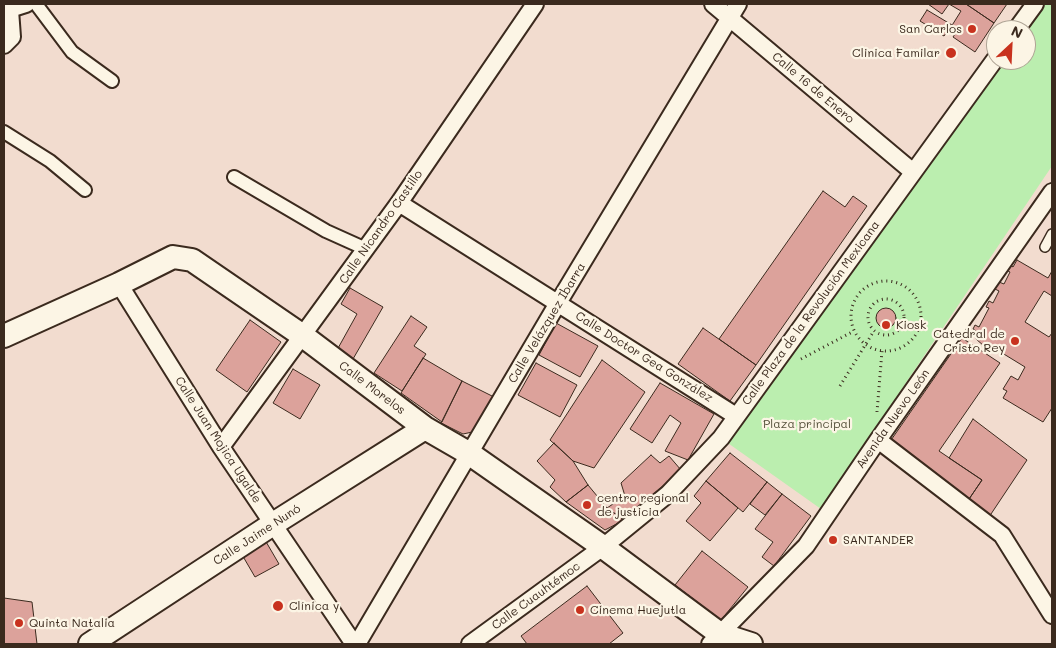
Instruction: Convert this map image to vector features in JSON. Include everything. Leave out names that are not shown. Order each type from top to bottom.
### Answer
[{"type":"main road","name":"Calle Morelos","points":[[4,336],[119,284],[173,257],[183,257],[192,260],[303,336],[426,428],[470,454],[602,547],[715,639],[751,644]]},
{"type":"main road","name":"Calle Jaime Nunó","points":[[90,644],[273,524],[426,428]]},
{"type":"street","points":[[4,44],[12,38],[7,10],[26,4]]},
{"type":"street","points":[[36,4],[72,52],[112,81]]},
{"type":"street","name":"Calle Nicandro Castillo","points":[[221,447],[399,203],[535,4]]},
{"type":"street","name":"Calle 16 de Enero","points":[[713,4],[734,11],[913,172]]},
{"type":"street","points":[[1023,20],[1035,4]]},
{"type":"street","name":"Calle Velázquez Ibarra","points":[[355,644],[734,11]]},
{"type":"street","name":"Calle Plaza de la Revolución Mexicana","points":[[602,547],[668,494],[721,438],[987,70]]},
{"type":"street","points":[[4,132],[50,161],[84,190]]},
{"type":"street","points":[[234,177],[326,231],[366,249]]},
{"type":"street","name":"Avenida Nuevo León","points":[[715,639],[806,546],[1052,192]]},
{"type":"street","name":"Calle Doctor Gea González","points":[[399,203],[736,416]]},
{"type":"street","name":"Calle Juan Mojica Ugalde","points":[[119,284],[221,447],[355,644]]},
{"type":"street","points":[[878,440],[1002,535],[1052,615]]},
{"type":"street","name":"Calle Cuauhtémoc","points":[[470,644],[602,547]]},
{"type":"lane","points":[[1045,247],[1052,234]]},
{"type":"path","points":[[887,280],[906,287],[918,299],[922,316],[917,334],[906,346],[897,350],[882,351],[875,350],[865,344],[854,332],[850,315],[852,304],[860,292],[870,284],[887,280]]},
{"type":"path","points":[[882,300],[890,300],[901,307],[904,319],[901,327],[896,332],[887,335],[882,334],[872,327],[869,314],[876,303],[882,300]]},
{"type":"path","points":[[801,359],[854,332]]},
{"type":"path","points":[[840,386],[872,334]]},
{"type":"path","points":[[877,413],[882,351]]},
{"type":"green space","name":"Plaza principal","points":[[1038,4],[1052,4],[1052,166],[821,509],[725,441],[993,70],[1036,70],[1036,20],[1031,20]]},
{"type":"building","name":"San Carlos","points":[[928,4],[949,4],[942,14]]},
{"type":"building","name":"San Carlos","points":[[949,4],[966,4],[990,20],[986,20],[986,35],[975,52],[953,37],[957,31],[951,27],[961,11]]},
{"type":"building","points":[[966,4],[1007,4],[996,20],[990,20]]},
{"type":"building","points":[[927,10],[952,25],[944,36],[920,21]]},
{"type":"building","points":[[823,191],[845,207],[853,196],[867,206],[756,365],[719,339]]},
{"type":"building","name":"Catedral de Cristo Rey","points":[[1017,260],[1048,278],[1052,271],[1052,296],[1044,291],[1025,322],[1049,337],[1052,333],[1052,408],[1043,422],[1003,398],[1007,391],[1003,389],[1011,376],[1018,380],[1025,367],[994,348],[984,346],[976,339],[976,331],[973,329],[975,325],[979,327],[989,308],[986,307],[989,301],[993,303],[999,291],[995,289],[999,282],[1004,284],[1010,272],[1006,270],[1009,264],[1013,267]]},
{"type":"building","points":[[350,288],[383,307],[353,359],[337,350],[357,314],[341,304]]},
{"type":"building","points":[[882,308],[890,308],[896,314],[896,322],[890,328],[882,328],[876,322],[876,314]]},
{"type":"building","points":[[411,316],[427,327],[414,346],[426,354],[402,391],[374,373]]},
{"type":"building","points":[[250,320],[281,342],[247,392],[216,370]]},
{"type":"building","points":[[556,323],[598,346],[580,377],[539,355]]},
{"type":"building","points":[[703,328],[756,365],[730,401],[678,364]]},
{"type":"building","points":[[962,338],[1000,363],[939,451],[982,480],[967,502],[889,443]]},
{"type":"building","points":[[423,358],[462,381],[442,422],[401,393]]},
{"type":"building","points":[[602,360],[645,392],[594,468],[573,461],[550,440]]},
{"type":"building","points":[[536,363],[577,385],[560,417],[518,395]]},
{"type":"building","points":[[293,369],[320,385],[300,419],[273,403]]},
{"type":"building","points":[[462,381],[494,397],[477,431],[463,434],[441,423]]},
{"type":"building","points":[[660,383],[714,414],[688,460],[665,451],[681,423],[670,415],[652,443],[630,429]]},
{"type":"building","points":[[973,419],[1027,460],[989,517],[967,502],[982,480],[949,458]]},
{"type":"building","points":[[554,443],[573,461],[588,485],[566,502],[550,487],[555,480],[537,461]]},
{"type":"building","points":[[730,453],[767,482],[743,512],[706,481]]},
{"type":"building","points":[[651,455],[660,463],[669,456],[681,470],[624,520],[607,508],[625,496],[621,483]]},
{"type":"building","points":[[706,481],[738,508],[710,541],[686,521],[701,503],[694,496]]},
{"type":"building","points":[[767,482],[782,494],[765,515],[750,504]]},
{"type":"building","name":"centro regional de justicia","points":[[588,485],[607,508],[624,520],[605,530],[566,502]]},
{"type":"building","points":[[782,494],[811,516],[774,566],[762,557],[773,542],[755,529]]},
{"type":"building","points":[[265,540],[279,564],[255,577],[241,553]]},
{"type":"building","points":[[702,551],[748,587],[721,620],[675,585]]},
{"type":"building","name":"Cinema Huejutla","points":[[587,586],[623,633],[609,644],[527,644],[521,636]]},
{"type":"building","name":"Quinta Natalia","points":[[4,598],[32,602],[37,644],[4,644]]},
{"type":"place","name":"San Carlos","points":[[972,29]]},
{"type":"place","name":"Clinica Familar","points":[[951,53]]},
{"type":"place","name":"Kiosk","points":[[886,325]]},
{"type":"place","name":"Catedral de Cristo Rey","points":[[1015,341]]},
{"type":"place","name":"centro regional de justicia","points":[[587,505]]},
{"type":"place","name":"SANTANDER","points":[[833,540]]},
{"type":"place","name":"Clínica y","points":[[278,606]]},
{"type":"place","name":"Cinema Huejutla","points":[[580,610]]},
{"type":"place","name":"Quinta Natalia","points":[[19,623]]}]
